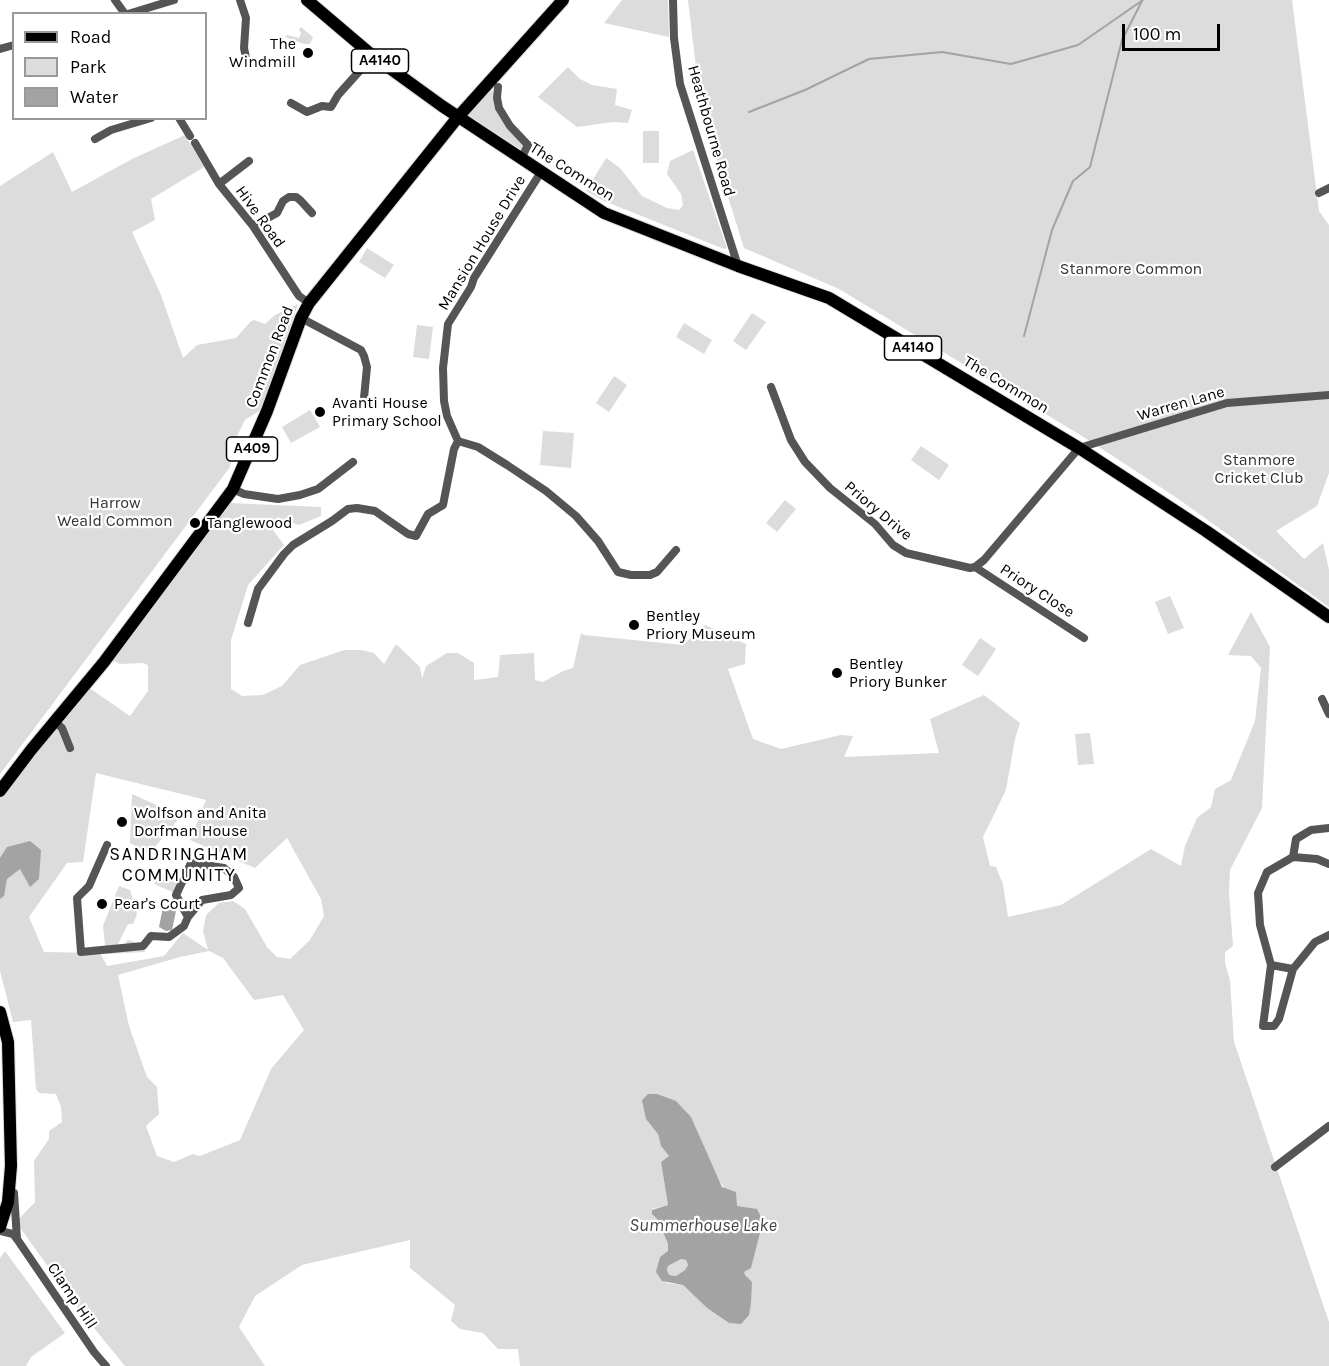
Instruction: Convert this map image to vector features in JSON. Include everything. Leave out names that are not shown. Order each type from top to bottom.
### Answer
[{"type":"main road","name":"A4140","points":[[307,0],[373,56],[458,117]]},
{"type":"main road","name":"A409","points":[[458,117],[563,0]]},
{"type":"main road","name":"The Common","points":[[458,117],[604,213],[738,266],[829,298],[1079,448],[1196,524],[1329,617]]},
{"type":"main road","name":"Common Road","points":[[0,791],[54,721],[104,662],[233,489],[267,411],[301,318],[309,303],[458,117]]},
{"type":"main road","points":[[0,1012],[8,1042],[11,1183],[0,1229]]},
{"type":"street","points":[[115,0],[124,12]]},
{"type":"street","points":[[133,12],[174,0]]},
{"type":"street","points":[[240,0],[246,18],[244,48],[246,63]]},
{"type":"street","name":"Heathbourne Road","points":[[673,0],[674,39],[680,84],[738,266]]},
{"type":"street","points":[[291,103],[307,112],[322,106],[331,107],[338,95],[373,56]]},
{"type":"street","points":[[498,87],[499,108],[510,126],[528,146],[521,159]]},
{"type":"street","points":[[95,139],[111,130],[144,120]]},
{"type":"street","name":"Hive Road","points":[[180,120],[219,184],[253,226],[299,296],[309,303]]},
{"type":"street","points":[[219,184],[249,161]]},
{"type":"street","name":"Mansion House Drive","points":[[458,441],[447,416],[444,401],[443,362],[447,330],[458,307],[471,288],[474,278],[541,172]]},
{"type":"street","points":[[1319,193],[1329,188]]},
{"type":"street","points":[[253,226],[277,213],[283,201],[289,197],[296,197],[312,213]]},
{"type":"street","points":[[301,318],[361,350],[366,367],[364,398]]},
{"type":"street","name":"Priory Drive","points":[[771,387],[791,440],[805,462],[830,488],[875,524],[893,545],[906,553],[963,568],[975,567]]},
{"type":"street","name":"Warren Lane","points":[[1079,448],[1227,403],[1329,395]]},
{"type":"street","points":[[248,623],[258,589],[284,554],[293,545],[348,509],[357,508],[375,512],[408,534],[416,536],[428,514],[443,505],[454,449],[458,441],[471,444],[488,453],[558,501],[592,533],[618,573],[643,576],[654,574],[676,550]]},
{"type":"street","points":[[975,567],[984,560],[1079,448]]},
{"type":"street","points":[[233,489],[244,494],[278,499],[300,495],[318,489],[353,462]]},
{"type":"street","name":"Priory Close","points":[[975,567],[1084,638]]},
{"type":"street","points":[[1322,699],[1329,714]]},
{"type":"street","points":[[54,721],[64,732],[70,748]]},
{"type":"street","points":[[1293,857],[1296,839],[1311,830],[1329,828]]},
{"type":"street","points":[[107,845],[89,886],[77,898],[81,952],[143,946],[151,936],[169,937],[184,926],[188,917],[202,900],[231,895],[239,888],[234,877],[224,868],[191,863],[176,895],[188,917]]},
{"type":"street","points":[[1329,864],[1317,859],[1293,857],[1268,872],[1258,893],[1260,925],[1271,965],[1263,1026],[1274,1026],[1278,1019],[1293,969],[1315,942],[1329,935]]},
{"type":"street","points":[[1271,965],[1293,969]]},
{"type":"street","points":[[1275,1167],[1329,1126]]},
{"type":"street","points":[[11,1183],[14,1193],[17,1239]]},
{"type":"street","points":[[0,1229],[17,1239]]},
{"type":"street","name":"Clamp Hill","points":[[17,1239],[106,1366]]},
{"type":"green space","points":[[622,0],[668,0],[669,37],[604,23]]},
{"type":"green space","name":"Stanmore Common","points":[[688,0],[1292,0],[1319,211],[1329,225],[1329,473],[1317,506],[1276,531],[1304,559],[1323,543],[1329,570],[1329,607],[1177,498],[1082,436],[839,289],[744,248],[701,110]]},
{"type":"green space","points":[[301,27],[313,37],[310,44],[285,37],[287,35],[299,38]]},
{"type":"green space","points":[[568,67],[580,79],[592,85],[617,89],[615,105],[632,110],[628,123],[613,122],[577,127],[538,97]]},
{"type":"green space","points":[[492,88],[495,103],[524,146],[523,151],[468,115]]},
{"type":"green space","points":[[643,131],[659,131],[659,163],[643,163]]},
{"type":"green space","name":"Harrow Weald Common","points":[[185,135],[204,167],[151,199],[155,220],[132,232],[161,295],[183,358],[197,345],[236,338],[250,322],[254,320],[265,324],[275,315],[298,304],[261,410],[245,420],[234,442],[230,467],[0,774],[0,186],[53,152],[72,192],[132,159]]},
{"type":"green space","points":[[693,150],[727,248],[724,249],[604,201],[586,191],[606,158],[620,168],[642,196],[667,208],[679,210],[683,205],[681,194],[667,174],[670,161]]},
{"type":"green space","points":[[367,248],[394,265],[385,278],[359,262]]},
{"type":"green space","points":[[752,313],[766,322],[746,350],[733,341]]},
{"type":"green space","points":[[684,323],[712,340],[704,354],[676,337]]},
{"type":"green space","points":[[417,325],[433,327],[429,359],[413,357]]},
{"type":"green space","points":[[614,376],[627,385],[609,412],[596,403]]},
{"type":"green space","points":[[310,410],[320,427],[291,443],[282,427]]},
{"type":"green space","points":[[543,431],[574,433],[571,468],[540,465]]},
{"type":"green space","points":[[921,446],[949,465],[939,480],[911,460]]},
{"type":"green space","points":[[785,500],[796,509],[777,532],[766,523]]},
{"type":"green space","points":[[229,503],[321,507],[321,516],[299,525],[284,520],[273,530],[284,545],[248,585],[231,640],[231,689],[242,696],[263,695],[282,686],[300,665],[344,650],[374,653],[384,664],[396,644],[420,667],[422,679],[426,666],[447,653],[458,653],[474,663],[474,680],[498,677],[500,655],[534,653],[535,680],[543,682],[573,668],[581,633],[683,645],[705,625],[746,644],[745,664],[728,669],[753,739],[781,749],[841,735],[853,736],[844,757],[939,753],[930,719],[984,695],[1020,723],[1006,790],[983,837],[990,866],[996,867],[1003,884],[1008,917],[1061,905],[1151,849],[1181,866],[1185,846],[1197,818],[1211,807],[1215,789],[1231,780],[1255,721],[1261,668],[1251,656],[1228,655],[1251,612],[1270,647],[1262,808],[1230,870],[1229,893],[1233,946],[1225,952],[1225,963],[1230,980],[1234,1042],[1329,1322],[1329,1366],[520,1366],[518,1349],[498,1349],[483,1333],[460,1329],[451,1321],[455,1305],[410,1268],[410,1240],[302,1265],[255,1296],[239,1327],[265,1366],[125,1366],[80,1311],[16,1222],[35,1202],[34,1161],[49,1139],[49,1131],[62,1122],[61,1107],[56,1094],[39,1093],[36,1089],[31,1020],[13,1022],[0,971],[0,795],[88,687],[130,716],[148,691],[148,665],[120,664],[110,659]],"holes":[[[96,773],[206,800],[190,840],[255,868],[287,838],[321,899],[324,916],[310,940],[290,959],[277,957],[267,947],[245,909],[233,901],[219,903],[206,915],[203,931],[208,950],[183,933],[164,956],[107,966],[100,953],[44,952],[29,917],[67,863],[83,862]],[[209,951],[223,958],[254,1000],[283,995],[304,1030],[271,1069],[240,1140],[200,1156],[193,1154],[174,1162],[157,1156],[146,1126],[159,1114],[157,1087],[147,1077],[129,1026],[118,975]],[[658,1134],[717,1177],[736,1206],[755,1248],[751,1267],[744,1272],[729,1323],[707,1308],[683,1285],[666,1283],[660,1275],[668,1244],[658,1220],[652,1214],[652,1209],[668,1205],[661,1162],[669,1156],[661,1146]]]},
{"type":"green space","points":[[1170,596],[1184,628],[1168,634],[1155,602]]},
{"type":"green space","points":[[980,638],[996,649],[978,676],[962,665]]},
{"type":"green space","points":[[1090,733],[1094,764],[1078,765],[1075,734]]},
{"type":"green space","points":[[132,794],[181,816],[149,854],[130,843]]},
{"type":"green space","points":[[159,873],[180,880],[175,893],[154,884]]},
{"type":"green space","points":[[119,886],[130,890],[137,914],[133,924],[128,924],[116,948],[132,946],[125,943],[128,940],[135,942],[133,946],[143,946],[145,952],[106,954],[103,926]]},
{"type":"green space","points":[[5,1251],[65,1333],[31,1357],[26,1366],[0,1366],[0,1258]]},
{"type":"green space","points":[[681,1259],[686,1260],[688,1265],[685,1270],[676,1276],[669,1275],[668,1266]]},
{"type":"water","points":[[30,841],[41,850],[39,879],[30,887],[20,869],[7,879],[4,896],[0,899],[0,858],[7,847]]},
{"type":"water","points":[[163,907],[175,908],[176,911],[172,930],[166,931],[159,927]]},
{"type":"water","name":"Summerhouse Lake","points":[[648,1094],[657,1094],[676,1101],[691,1117],[722,1187],[736,1192],[737,1206],[757,1209],[763,1221],[751,1268],[744,1272],[752,1282],[751,1303],[749,1315],[741,1324],[729,1323],[707,1308],[683,1285],[662,1281],[656,1272],[660,1257],[668,1251],[668,1244],[652,1210],[668,1205],[661,1162],[669,1156],[661,1146],[658,1134],[646,1119],[642,1100]],"holes":[[[681,1259],[686,1260],[688,1265],[685,1270],[676,1276],[669,1275],[668,1266]]]},
{"type":"waterway","points":[[749,112],[805,90],[869,59],[942,52],[1011,64],[1078,45],[1143,0]]},
{"type":"waterway","points":[[1024,336],[1052,230],[1073,181],[1090,167],[1122,40],[1142,1]]},
{"type":"place","name":"The Windmill","points":[[308,53]]},
{"type":"place","name":"Avanti House Primary School","points":[[320,412]]},
{"type":"place","name":"Tanglewood","points":[[195,523]]},
{"type":"place","name":"Bentley Priory Museum","points":[[634,625]]},
{"type":"place","name":"Bentley Priory Bunker","points":[[837,673]]},
{"type":"place","name":"Wolfson and Anita Dorfman House","points":[[122,822]]},
{"type":"place","name":"Pear's Court","points":[[102,904]]},
{"type":"district","name":"SANDRINGHAM COMMUNITY","points":[[179,865]]},
{"type":"park label","name":"Stanmore Cricket Club","points":[[1259,469]]}]
